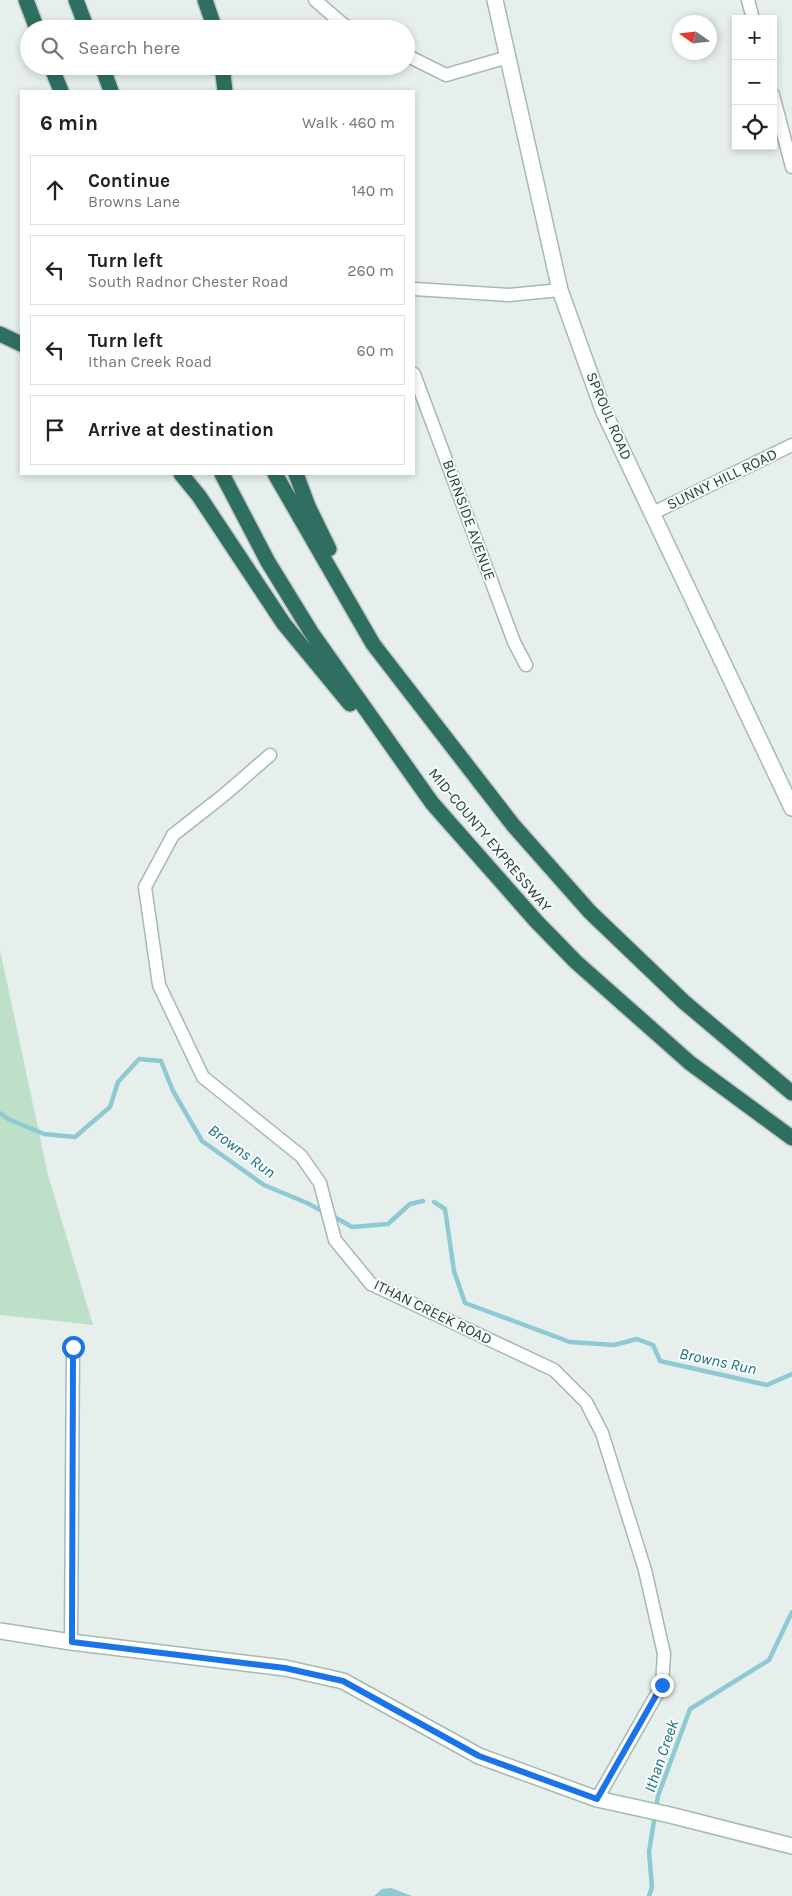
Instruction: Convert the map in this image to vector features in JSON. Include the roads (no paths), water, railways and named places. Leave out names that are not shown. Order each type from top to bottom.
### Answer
[{"type":"highway","points":[[26,0],[34,20]]},
{"type":"highway","points":[[76,0],[84,20]]},
{"type":"highway","points":[[205,0],[212,20]]},
{"type":"highway","points":[[55,75],[61,90]]},
{"type":"highway","points":[[105,75],[111,90]]},
{"type":"highway","points":[[223,75],[225,90]]},
{"type":"highway","points":[[0,334],[20,344]]},
{"type":"highway","points":[[182,475],[199,496],[284,624],[432,803]]},
{"type":"highway","name":"MID-COUNTY EXPRESSWAY","points":[[223,475],[268,562],[311,632],[432,803],[536,921],[576,962],[690,1062],[792,1138]]},
{"type":"highway","name":"MID-COUNTY EXPRESSWAY","points":[[276,475],[373,644],[513,825],[590,912],[684,1002],[792,1093]]},
{"type":"highway","points":[[296,475],[308,506],[373,644]]},
{"type":"main road","name":"SPROUL ROAD","points":[[495,0],[560,290],[603,410],[792,808]]},
{"type":"main road","points":[[0,1631],[72,1642],[285,1668],[343,1681],[479,1756],[597,1799],[670,1815],[792,1846]]},
{"type":"street","points":[[315,0],[338,20]]},
{"type":"street","points":[[748,0],[752,15]]},
{"type":"street","points":[[415,60],[446,75],[508,56]]},
{"type":"street","points":[[776,105],[792,166]]},
{"type":"street","points":[[415,289],[510,295],[560,290]]},
{"type":"street","name":"BURNSIDE AVENUE","points":[[415,377],[514,642],[526,665]]},
{"type":"street","name":"SUNNY HILL ROAD","points":[[653,513],[792,445]]},
{"type":"street","name":"ITHAN CREEK ROAD","points":[[270,755],[224,795],[173,835],[145,887],[159,985],[203,1077],[301,1156],[320,1183],[335,1240],[371,1284],[554,1370],[586,1402],[602,1433],[645,1570],[664,1654],[662,1685],[597,1799]]},
{"type":"street","points":[[72,1642],[73,1347]]},
{"type":"water","points":[[391,1888],[412,1896],[374,1896],[382,1889]]},
{"type":"waterway","name":"Browns Run","points":[[0,1113],[8,1119],[44,1134],[75,1137],[110,1107],[118,1082],[139,1059],[161,1061],[173,1091],[202,1141],[264,1185],[324,1212]]},
{"type":"waterway","name":"Browns Run","points":[[331,1215],[352,1227],[388,1224],[410,1204],[423,1201]]},
{"type":"waterway","name":"Browns Run","points":[[434,1202],[445,1209],[454,1271],[465,1303],[570,1342],[614,1345],[637,1339],[653,1345],[660,1361],[767,1385],[792,1374]]},
{"type":"waterway","name":"Ithan Creek","points":[[649,1896],[652,1887],[649,1852],[658,1796],[690,1709],[769,1660],[792,1612]]}]
